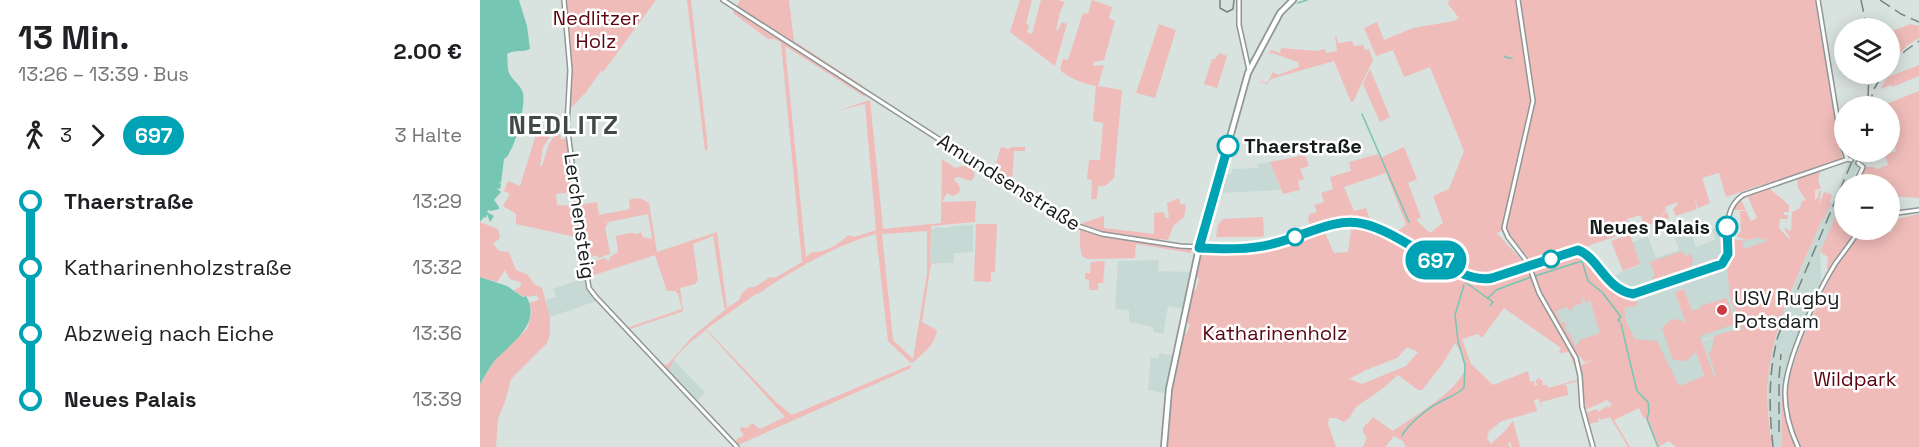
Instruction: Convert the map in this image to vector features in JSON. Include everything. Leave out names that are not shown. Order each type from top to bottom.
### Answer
[{"type":"main road","points":[[1164,447],[1169,389],[1199,248],[1249,70],[1285,6],[1293,0]]},
{"type":"street","name":"Lerchensteig","points":[[564,0],[570,70],[567,119],[586,274],[590,288],[737,447]]},
{"type":"street","name":"Amundsenstraße","points":[[723,0],[1069,223],[1102,234],[1199,248],[1238,249],[1261,247],[1330,226],[1358,222],[1391,235],[1472,278],[1490,279],[1578,250],[1586,254],[1621,290],[1633,294],[1719,266],[1724,262],[1728,254],[1728,214],[1732,206],[1743,195],[1849,160],[1840,134],[1818,0]]},
{"type":"street","points":[[1239,0],[1239,22],[1249,70]]},
{"type":"street","points":[[1518,0],[1533,101],[1504,228],[1529,266],[1539,293],[1576,358],[1582,407],[1593,447]]},
{"type":"street","points":[[1858,163],[1863,167],[1860,174]]},
{"type":"street","points":[[1900,213],[1919,210]]},
{"type":"street","points":[[1798,447],[1785,402],[1786,382],[1794,354],[1825,282],[1852,240]]},
{"type":"shaded area","points":[[480,0],[519,0],[527,26],[530,49],[507,54],[509,73],[523,93],[523,108],[516,139],[504,159],[501,183],[498,182],[501,184],[500,189],[496,188],[501,192],[494,200],[499,209],[487,212],[494,216],[490,222],[487,214],[486,218],[484,217],[480,222]]},
{"type":"shaded area","points":[[1270,162],[1281,190],[1217,193],[1222,174],[1232,173],[1232,169],[1258,168],[1258,164]]},
{"type":"shaded area","points":[[1849,162],[1861,162],[1854,174],[1843,174]]},
{"type":"shaded area","points":[[1834,196],[1834,220],[1820,252],[1822,292],[1794,359],[1786,387],[1782,390],[1782,447],[1772,447],[1768,402],[1771,356],[1782,314],[1822,218],[1824,219]]},
{"type":"shaded area","points":[[1688,223],[1696,247],[1715,240],[1712,229],[1726,224],[1727,239],[1748,240],[1768,234],[1775,247],[1730,296],[1742,330],[1737,330],[1738,447],[1702,341],[1732,332],[1701,340],[1684,289],[1676,292],[1704,377],[1679,386],[1635,339],[1626,324],[1573,348],[1552,312],[1623,271],[1639,266],[1632,242],[1648,237],[1656,258],[1679,250],[1672,229]]},
{"type":"shaded area","points":[[973,225],[973,252],[954,253],[954,263],[930,263],[931,227],[934,230],[935,227]]},
{"type":"shaded area","points":[[1159,260],[1158,271],[1191,272],[1184,309],[1168,306],[1163,334],[1153,332],[1153,327],[1129,322],[1129,310],[1115,309],[1118,261]]},
{"type":"shaded area","points":[[480,277],[507,286],[523,297],[526,296],[530,306],[530,315],[523,331],[496,359],[480,384]]},
{"type":"shaded area","points":[[584,278],[588,290],[596,301],[550,317],[546,300],[556,297],[553,289]]},
{"type":"shaded area","points":[[1160,353],[1174,356],[1166,392],[1163,393],[1148,390],[1151,357],[1158,359]]},
{"type":"shaded area","points":[[674,360],[705,393],[696,402],[666,370]]},
{"type":"green space","name":"Nedlitzer Holz","points":[[565,0],[656,0],[603,72],[601,71],[571,108],[569,104],[571,77]]},
{"type":"green space","points":[[687,0],[691,0],[708,149],[705,151]]},
{"type":"green space","points":[[740,0],[789,0],[794,41],[863,86],[865,97],[785,46],[806,257],[812,252],[832,247],[848,235],[854,237],[876,230],[865,104],[837,111],[870,100],[883,229],[941,223],[942,159],[955,168],[971,164],[975,176],[971,181],[959,177],[954,178],[960,189],[959,193],[953,196],[947,193],[942,202],[976,201],[975,222],[931,226],[930,263],[941,264],[931,264],[922,322],[937,330],[932,344],[914,362],[911,363],[888,341],[876,234],[848,244],[800,267],[706,329],[777,403],[792,415],[910,365],[911,368],[738,445],[736,440],[744,435],[740,430],[741,427],[747,428],[752,423],[760,429],[785,417],[706,330],[683,349],[674,360],[669,372],[678,380],[676,381],[627,328],[682,309],[678,294],[675,291],[667,291],[655,255],[588,277],[587,264],[605,258],[608,261],[618,252],[616,236],[639,234],[640,231],[643,237],[652,239],[648,214],[603,223],[609,223],[605,227],[610,254],[599,258],[595,255],[587,262],[578,205],[597,202],[599,215],[630,209],[629,200],[632,199],[639,198],[646,201],[649,203],[657,252],[717,232],[727,308],[739,300],[742,293],[750,287],[755,287],[770,277],[775,278],[802,262],[781,43],[775,39],[768,39],[733,13]],"holes":[[[927,231],[927,274],[913,359],[893,340],[882,234]],[[713,236],[726,309],[692,337],[668,364],[663,366],[630,329],[683,310],[680,288],[695,284],[698,280],[693,244]]]},
{"type":"green space","points":[[1020,0],[1032,0],[1026,24],[1029,25],[1027,32],[1032,34],[1041,0],[1065,2],[1056,30],[1062,22],[1067,24],[1055,66],[1010,32]]},
{"type":"green space","points":[[1092,0],[1112,7],[1109,18],[1115,21],[1104,60],[1094,62],[1093,66],[1104,65],[1098,86],[1122,90],[1114,178],[1105,186],[1098,186],[1097,199],[1091,199],[1092,180],[1087,179],[1089,160],[1100,160],[1103,123],[1093,121],[1096,86],[1068,76],[1060,70],[1063,59],[1068,60],[1082,16],[1084,13],[1088,14]]},
{"type":"green space","name":"Katharinenholz","points":[[1449,0],[1815,0],[1834,111],[1835,162],[1726,197],[1719,173],[1702,178],[1710,203],[1698,208],[1694,196],[1697,209],[1676,216],[1673,209],[1678,204],[1677,202],[1665,207],[1666,210],[1659,218],[1667,211],[1669,218],[1661,220],[1654,215],[1653,223],[1644,226],[1641,215],[1627,219],[1632,231],[1534,264],[1513,240],[1507,228],[1497,233],[1524,263],[1507,272],[1486,277],[1474,276],[1457,267],[1456,271],[1475,286],[1477,281],[1492,280],[1526,269],[1529,271],[1537,293],[1535,294],[1538,295],[1574,358],[1575,368],[1569,352],[1560,353],[1561,348],[1504,308],[1482,338],[1478,334],[1462,339],[1471,364],[1493,385],[1528,371],[1530,382],[1534,381],[1535,386],[1538,385],[1535,382],[1538,378],[1543,381],[1542,385],[1547,385],[1548,388],[1577,380],[1577,372],[1579,381],[1563,385],[1567,386],[1568,395],[1541,402],[1542,410],[1539,399],[1534,400],[1537,411],[1502,421],[1489,431],[1487,438],[1491,444],[1513,420],[1520,447],[1512,447],[1510,441],[1508,444],[1510,447],[1406,447],[1403,441],[1394,436],[1385,447],[1363,447],[1367,438],[1363,428],[1373,417],[1393,431],[1448,392],[1457,382],[1465,365],[1463,356],[1455,343],[1422,390],[1418,390],[1398,375],[1356,407],[1344,422],[1336,418],[1329,418],[1328,424],[1336,447],[1166,447],[1171,394],[1183,332],[1187,333],[1190,324],[1185,322],[1193,290],[1196,290],[1199,279],[1196,276],[1202,250],[1238,251],[1261,248],[1324,231],[1334,253],[1348,252],[1352,223],[1330,226],[1294,238],[1294,233],[1310,227],[1308,219],[1310,214],[1317,212],[1314,205],[1324,202],[1321,193],[1333,189],[1330,177],[1351,171],[1349,162],[1378,154],[1380,158],[1404,147],[1417,179],[1408,183],[1421,217],[1416,220],[1430,233],[1443,223],[1433,196],[1449,189],[1464,151],[1430,67],[1404,77],[1393,50],[1376,56],[1364,28],[1377,22],[1384,40],[1413,28],[1454,21],[1459,18],[1448,4]],"holes":[[[1386,173],[1406,224],[1393,232],[1370,221],[1366,208],[1354,211],[1344,187]],[[1407,347],[1418,352],[1406,366],[1362,384],[1349,379],[1397,358]]]},
{"type":"green space","points":[[1159,24],[1176,30],[1155,98],[1136,93]]},
{"type":"green space","points":[[1910,24],[1919,26],[1919,38],[1900,53],[1900,28]]},
{"type":"green space","points":[[1336,35],[1338,43],[1352,41],[1354,46],[1363,45],[1365,50],[1369,49],[1373,60],[1353,102],[1351,102],[1334,61],[1271,79],[1267,84],[1263,83],[1268,82],[1273,72],[1278,75],[1299,67],[1298,62],[1272,53],[1263,64],[1271,50],[1280,53],[1281,48],[1316,51],[1325,49],[1326,53],[1337,51]]},
{"type":"green space","points":[[1219,53],[1227,56],[1217,88],[1204,84],[1212,59],[1215,59]]},
{"type":"green space","points":[[1919,65],[1919,76],[1900,84],[1900,72]]},
{"type":"green space","points":[[1370,69],[1390,117],[1380,122],[1363,84]]},
{"type":"green space","points":[[1883,84],[1899,84],[1892,87],[1891,85],[1880,89]]},
{"type":"green space","points":[[1919,91],[1919,198],[1900,197],[1900,174],[1862,174],[1865,167],[1877,169],[1888,165],[1887,162],[1900,162],[1900,99]]},
{"type":"green space","points":[[538,128],[555,129],[543,147],[540,166],[542,166],[549,144],[559,129],[561,139],[567,139],[574,192],[556,194],[557,205],[576,206],[580,238],[516,224],[516,214],[503,206],[510,194],[504,191],[508,181],[520,186]]},
{"type":"green space","points":[[1001,147],[1009,149],[1025,147],[1025,151],[1014,151],[1012,182],[992,169]]},
{"type":"green space","points":[[1305,155],[1309,166],[1300,169],[1304,179],[1298,181],[1300,190],[1283,194],[1270,162]]},
{"type":"green space","points":[[1819,170],[1818,181],[1821,188],[1815,190],[1815,200],[1818,198],[1819,191],[1821,191],[1819,205],[1824,192],[1832,195],[1831,203],[1796,279],[1775,337],[1767,387],[1772,447],[1676,447],[1669,441],[1658,447],[1639,408],[1614,420],[1630,447],[1610,417],[1601,420],[1599,417],[1598,422],[1589,424],[1586,413],[1597,409],[1598,412],[1608,405],[1607,408],[1611,406],[1610,404],[1613,405],[1607,400],[1585,410],[1580,366],[1591,361],[1584,362],[1580,356],[1578,357],[1580,364],[1538,288],[1534,278],[1534,266],[1575,252],[1585,255],[1612,287],[1626,295],[1634,296],[1638,305],[1625,308],[1629,328],[1635,339],[1657,341],[1679,386],[1704,376],[1696,352],[1686,361],[1673,360],[1662,328],[1674,320],[1686,324],[1675,292],[1684,289],[1692,311],[1701,308],[1700,306],[1727,298],[1735,324],[1700,336],[1714,376],[1716,376],[1709,353],[1714,336],[1742,330],[1730,296],[1727,269],[1723,264],[1728,257],[1730,239],[1746,241],[1742,244],[1744,249],[1767,241],[1760,237],[1748,240],[1737,237],[1741,232],[1740,211],[1746,211],[1751,221],[1757,218],[1748,197],[1741,200],[1758,190]],"holes":[[[1797,179],[1798,188],[1806,200],[1802,201],[1800,208],[1792,212],[1791,230],[1784,229],[1789,239],[1779,228],[1780,219],[1788,219],[1788,215],[1784,215],[1784,212],[1789,212],[1789,205],[1769,188]],[[1581,298],[1584,298],[1586,303],[1591,301],[1592,306],[1584,308],[1592,307],[1600,333],[1579,340],[1575,346],[1570,334],[1566,331],[1565,322],[1561,323],[1556,311],[1567,307],[1571,313],[1573,306],[1583,303]]]},
{"type":"green space","points":[[1179,198],[1180,204],[1186,205],[1184,217],[1173,226],[1168,240],[1159,239],[1158,244],[1191,249],[1191,253],[1136,244],[1135,258],[1087,259],[1082,256],[1080,224],[1104,216],[1104,228],[1154,234],[1154,213],[1164,212],[1165,218],[1169,218],[1167,203]]},
{"type":"green space","points":[[1741,200],[1746,210],[1733,210],[1731,233],[1735,235],[1730,236],[1731,211]]},
{"type":"green space","name":"Wildpark","points":[[1919,214],[1919,447],[1782,447],[1782,390],[1786,387],[1802,340],[1832,273],[1827,269],[1828,257],[1820,252],[1834,220],[1834,240],[1900,240],[1900,218]]},
{"type":"green space","points":[[1263,217],[1264,236],[1216,237],[1218,225],[1223,219]]},
{"type":"green space","points":[[480,222],[498,229],[500,238],[493,244],[499,251],[509,252],[516,270],[528,275],[534,284],[542,288],[550,317],[550,333],[547,343],[511,379],[498,418],[496,447],[480,447],[480,384],[495,360],[527,329],[532,312],[529,303],[539,300],[537,295],[525,296],[514,290],[522,283],[510,279],[505,270],[497,282],[480,277]]},
{"type":"green space","points":[[976,224],[997,224],[995,272],[991,272],[991,282],[974,281]]},
{"type":"green space","points":[[1630,234],[1640,264],[1623,271],[1611,241]]},
{"type":"green space","points":[[1726,239],[1727,252],[1720,264],[1663,283],[1658,284],[1655,278],[1657,284],[1643,289],[1641,284],[1653,280],[1652,277],[1655,276],[1650,262],[1683,251],[1685,256],[1691,254],[1693,260],[1691,267],[1697,267],[1696,265],[1707,261],[1712,262],[1713,259],[1724,255],[1720,243],[1721,240]]},
{"type":"green space","points":[[1103,261],[1104,263],[1105,261],[1103,283],[1098,283],[1098,290],[1089,290],[1089,280],[1085,279],[1085,273],[1090,273],[1091,262]]},
{"type":"waterway","points":[[1298,3],[1307,0]]},
{"type":"waterway","points":[[1504,56],[1512,58]]},
{"type":"waterway","points":[[1362,114],[1409,222]]},
{"type":"waterway","points":[[1535,276],[1582,261],[1588,281],[1602,292],[1621,317],[1618,320],[1620,322]]},
{"type":"waterway","points":[[1488,298],[1496,290],[1531,277]]},
{"type":"waterway","points":[[1465,282],[1493,302],[1490,306]]},
{"type":"waterway","points":[[1402,436],[1423,413],[1464,388],[1465,365],[1458,341],[1455,315],[1464,285]]},
{"type":"waterway","points":[[1621,324],[1637,391],[1648,402],[1647,419],[1658,447]]},
{"type":"tram line","points":[[1220,0],[1220,8],[1227,12],[1233,9],[1234,0]]},
{"type":"railway","points":[[1861,0],[1865,18]]},
{"type":"railway","points":[[1880,0],[1901,14],[1919,22]]},
{"type":"railway","points":[[1900,56],[1919,41]]},
{"type":"railway","points":[[1868,96],[1869,84]]},
{"type":"railway","points":[[1872,96],[1877,84]]},
{"type":"railway","points":[[1773,447],[1770,392],[1772,364],[1778,336],[1852,162]]},
{"type":"railway","points":[[1779,432],[1781,354]]},
{"type":"bus line","name":"697","points":[[1228,146],[1199,248],[1261,247],[1330,226],[1358,222],[1396,238],[1462,275],[1485,280],[1578,250],[1586,254],[1612,284],[1627,293],[1636,294],[1722,264],[1728,254],[1727,227]]},
{"type":"place","name":"Thaerstraße","points":[[1228,146]]},
{"type":"place","name":"Neues Palais","points":[[1727,227]]},
{"type":"place","name":"USV Rugby Potsdam","points":[[1722,310]]},
{"type":"district","name":"NEDLITZ","points":[[564,125]]}]
